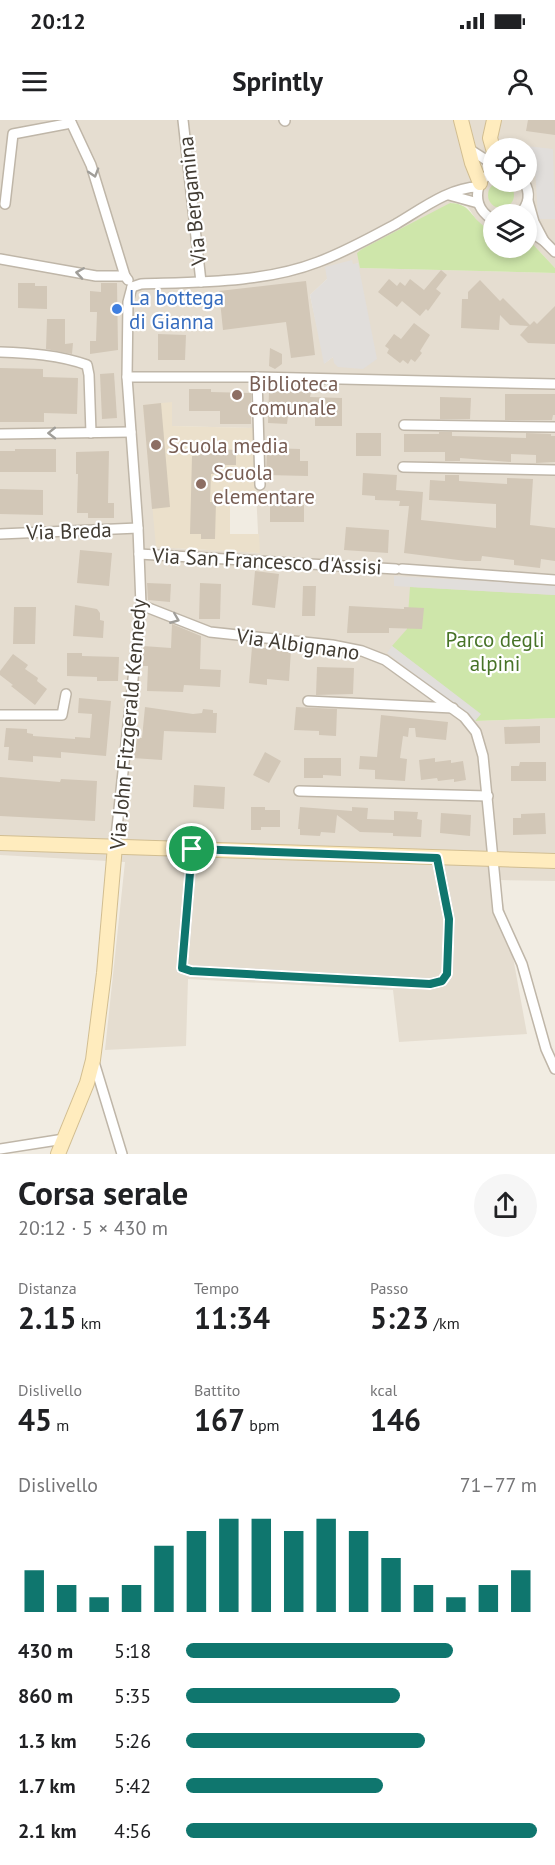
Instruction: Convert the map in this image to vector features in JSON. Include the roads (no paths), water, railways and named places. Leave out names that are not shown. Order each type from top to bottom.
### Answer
[{"type":"street","name":"Via Bergamina","points":[[183,120],[201,282]]},
{"type":"street","points":[[461,120],[479,185],[478,203],[483,212]]},
{"type":"street","points":[[490,138],[494,120]]},
{"type":"street","points":[[5,204],[13,134],[70,122],[92,165],[125,276],[132,287],[141,284],[201,282],[280,274],[298,270],[365,241],[454,192],[479,185],[483,181]]},
{"type":"street","points":[[469,149],[483,158]]},
{"type":"street","points":[[529,192],[528,201],[534,222],[544,241]]},
{"type":"street","points":[[449,195],[478,203]]},
{"type":"street","points":[[537,236],[555,252]]},
{"type":"street","points":[[0,259],[96,276],[125,276]]},
{"type":"street","name":"Via John Fitzgerald Kennedy","points":[[58,1154],[87,1083],[93,1060],[105,974],[115,846],[141,605],[127,377],[128,302],[132,287]]},
{"type":"street","points":[[0,352],[24,353],[76,361],[87,365],[91,433]]},
{"type":"street","points":[[127,377],[257,377],[555,384]]},
{"type":"street","points":[[257,377],[260,485]]},
{"type":"street","points":[[404,425],[555,427]]},
{"type":"street","points":[[0,434],[131,432]]},
{"type":"street","points":[[403,467],[555,470]]},
{"type":"street","name":"Via Breda","points":[[0,534],[138,528]]},
{"type":"street","name":"Via San Francesco d'Assisi","points":[[139,554],[555,579]]},
{"type":"street","name":"Via Albignano","points":[[141,605],[210,632],[332,645],[362,651],[385,660],[464,717],[476,732],[483,756],[498,911],[522,964],[546,1049],[555,1068]]},
{"type":"street","points":[[0,715],[62,715],[66,694]]},
{"type":"street","points":[[308,701],[453,708]]},
{"type":"street","points":[[299,791],[488,796]]},
{"type":"street","points":[[0,843],[555,861]]},
{"type":"street","points":[[192,849],[182,968],[191,971],[430,984],[442,981],[447,974],[449,919],[437,858]]},
{"type":"street","points":[[93,1060],[122,1154]]},
{"type":"street","points":[[0,1149],[64,1139]]},
{"type":"place","name":"La bottega di Gianna","points":[[117,309]]},
{"type":"place","name":"Biblioteca comunale","points":[[237,395]]},
{"type":"place","name":"Scuola media","points":[[156,445]]},
{"type":"place","name":"Scuola elementare","points":[[201,484]]},
{"type":"park label","name":"Parco degli alpini","points":[[495,651]]}]
